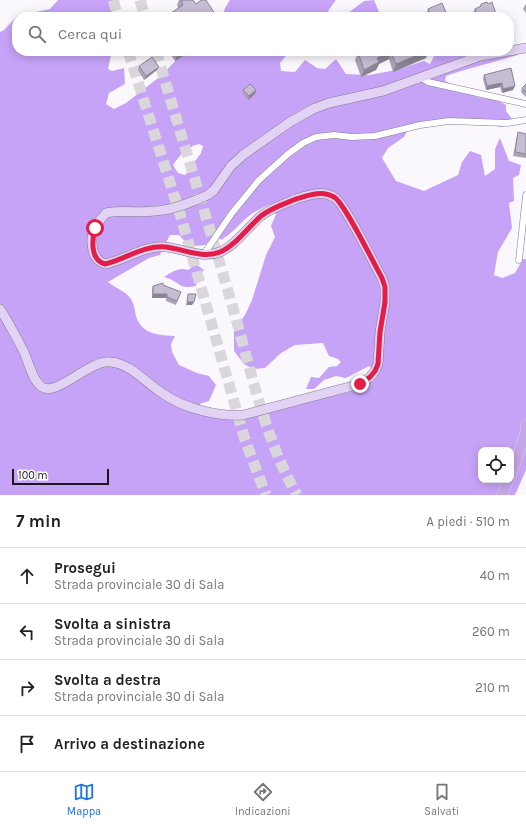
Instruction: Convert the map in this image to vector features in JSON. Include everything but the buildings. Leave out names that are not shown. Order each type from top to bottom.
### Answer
[{"type":"main road","points":[[514,467],[525,434],[526,425]]},
{"type":"main road","points":[[502,495],[508,483]]},
{"type":"street","points":[[514,50],[526,48]]},
{"type":"street","points":[[0,309],[7,319],[40,386],[47,389],[57,387],[101,362],[111,362],[124,365],[162,394],[186,405],[229,416],[243,415],[360,384],[370,377],[378,364],[380,332],[385,302],[385,287],[382,278],[350,219],[336,198],[318,193],[277,206],[262,215],[219,253],[204,254],[166,247],[149,247],[105,264],[100,263],[93,250],[92,238],[95,228],[106,213],[124,211],[154,212],[165,210],[208,195],[214,190],[231,166],[243,155],[290,122],[313,109],[329,102],[383,91],[480,56]]},
{"type":"street","points":[[421,78],[428,82],[526,104]]},
{"type":"street","points":[[204,254],[232,213],[259,180],[288,154],[303,143],[316,137],[334,134],[352,137],[375,136],[420,125],[449,121],[501,123],[526,120]]},
{"type":"street","points":[[519,260],[526,195]]},
{"type":"shaded area","points":[[58,0],[120,0],[116,1],[112,12],[36,12],[50,9]]},
{"type":"shaded area","points":[[230,0],[336,0],[328,11],[329,12],[224,12]]},
{"type":"shaded area","points":[[374,0],[379,12],[349,12],[364,1]]},
{"type":"shaded area","points":[[12,21],[12,56],[111,56],[108,69],[112,71],[124,68],[125,84],[109,93],[106,104],[114,109],[126,103],[162,75],[181,56],[286,56],[280,63],[281,71],[295,72],[305,60],[317,68],[325,69],[336,59],[346,74],[369,75],[396,70],[424,61],[430,64],[434,56],[514,56],[514,53],[518,55],[446,76],[445,81],[477,97],[497,100],[506,105],[506,111],[512,119],[502,127],[456,120],[421,121],[411,124],[404,137],[388,148],[382,158],[396,181],[424,191],[458,175],[462,162],[470,151],[481,155],[485,176],[495,169],[495,149],[500,138],[509,161],[521,165],[519,175],[513,178],[514,201],[509,203],[512,228],[498,252],[494,275],[502,278],[515,273],[523,259],[526,259],[526,470],[515,495],[0,495],[0,32]],"holes":[[[199,144],[203,146],[201,153],[185,175],[178,173],[173,165],[187,149]],[[274,203],[276,214],[271,226],[275,237],[266,255],[252,300],[245,315],[234,331],[234,351],[244,364],[253,369],[265,368],[281,353],[295,345],[323,343],[329,356],[338,359],[341,362],[337,366],[329,367],[319,378],[311,377],[306,389],[314,389],[324,380],[336,376],[346,378],[369,366],[377,373],[377,377],[368,384],[354,391],[292,405],[227,417],[199,411],[200,404],[209,401],[216,385],[209,376],[197,373],[179,365],[172,352],[171,344],[175,336],[153,333],[144,328],[137,319],[134,305],[130,298],[108,282],[149,258],[160,255],[170,235],[179,235],[190,245],[205,245],[215,234],[221,240],[250,215]]]},
{"type":"shaded area","points":[[196,264],[204,270],[198,277],[196,286],[184,287],[164,277],[179,270],[188,270]]},
{"type":"tunnel","points":[[113,0],[117,12]]},
{"type":"tunnel","points":[[140,0],[144,12]]},
{"type":"tunnel","points":[[130,56],[180,214],[245,440],[266,495]]},
{"type":"tunnel","points":[[158,56],[225,279],[260,406],[276,452],[297,495]]},
{"type":"route","points":[[95,228],[92,238],[93,250],[100,263],[110,263],[149,247],[166,247],[204,254],[212,254],[219,253],[231,245],[262,215],[277,206],[318,193],[330,195],[336,198],[350,219],[382,278],[385,287],[385,302],[380,332],[378,364],[370,377],[360,384]]}]
